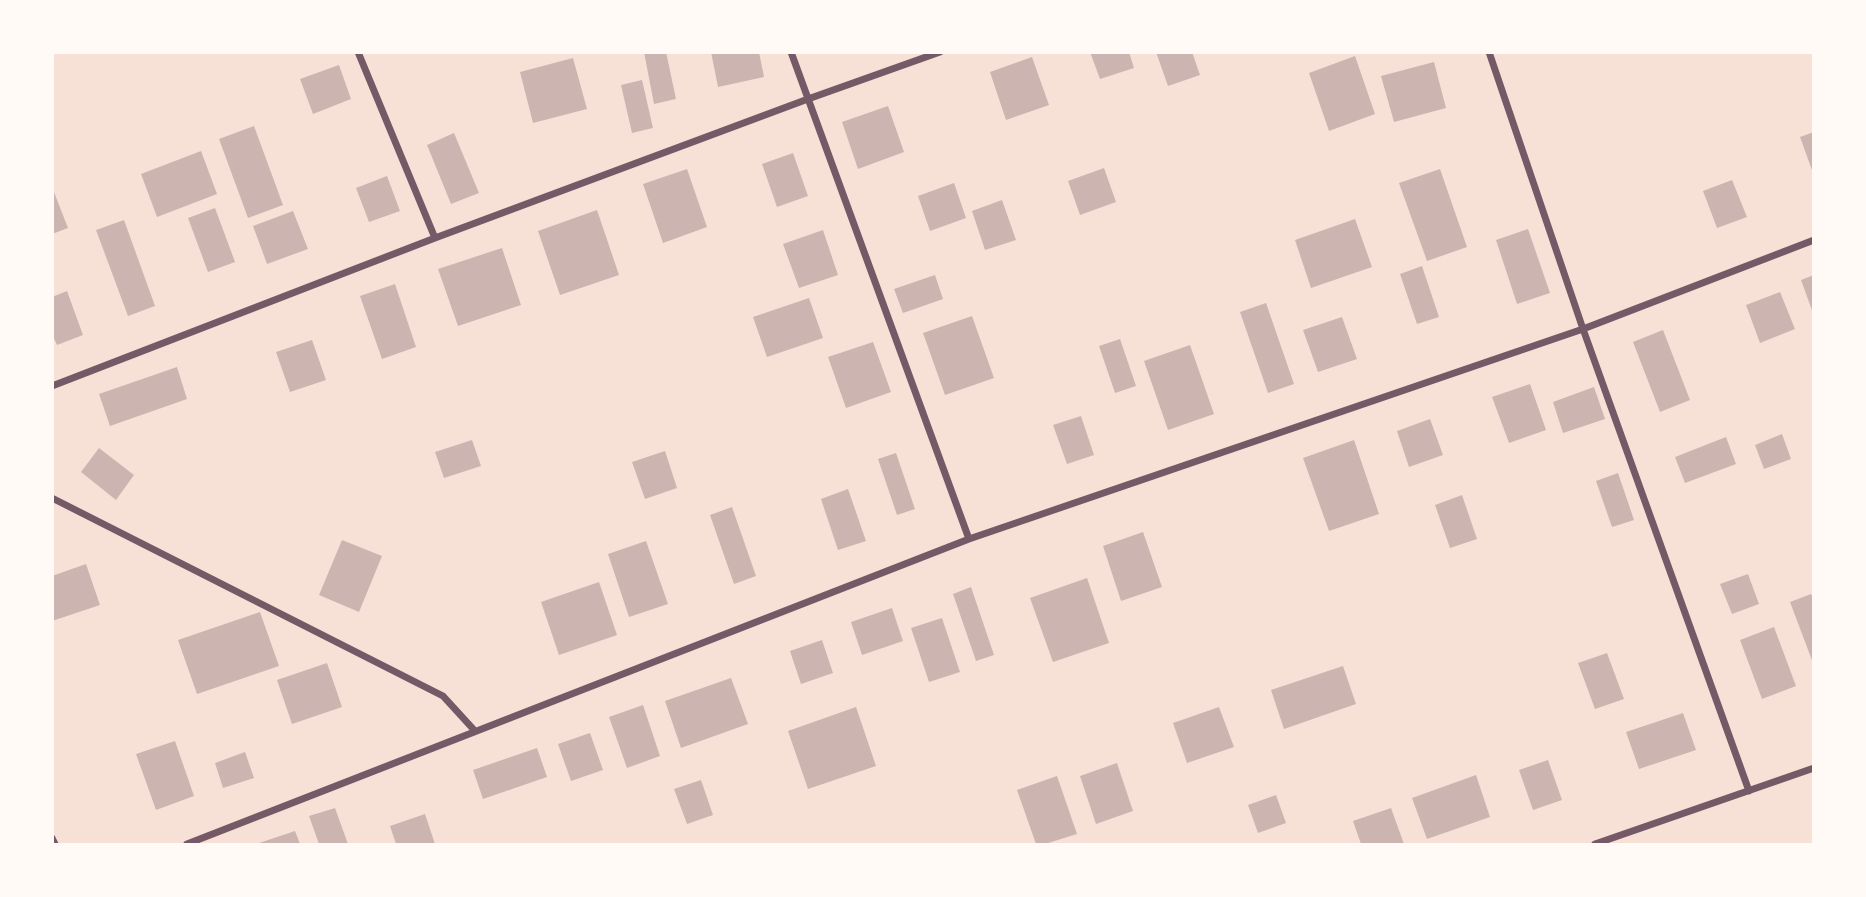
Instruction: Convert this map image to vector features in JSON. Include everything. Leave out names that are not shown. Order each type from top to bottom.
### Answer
[{"type":"street","points":[[358,52],[435,238]]},
{"type":"street","points":[[791,52],[969,539]]},
{"type":"street","points":[[52,386],[435,238],[940,52]]},
{"type":"street","points":[[1489,52],[1583,329],[1749,791]]},
{"type":"street","points":[[187,845],[969,539],[1583,329],[1814,240]]},
{"type":"street","points":[[52,498],[443,696],[475,731]]},
{"type":"street","points":[[1595,845],[1814,768]]},
{"type":"street","points":[[52,838],[55,845]]},
{"type":"building","points":[[644,52],[666,52],[676,99],[654,104]]},
{"type":"building","points":[[711,52],[759,52],[764,77],[718,87]]},
{"type":"building","points":[[1090,52],[1129,52],[1134,68],[1100,79]]},
{"type":"building","points":[[1156,52],[1192,52],[1200,75],[1168,86]]},
{"type":"building","points":[[1355,56],[1375,114],[1329,131],[1309,73]]},
{"type":"building","points":[[1032,57],[1049,105],[1006,120],[990,72]]},
{"type":"building","points":[[573,58],[587,109],[533,123],[520,72]]},
{"type":"building","points":[[1434,62],[1446,108],[1394,122],[1381,76]]},
{"type":"building","points":[[339,65],[351,99],[313,114],[300,79]]},
{"type":"building","points":[[642,80],[653,128],[632,133],[621,85]]},
{"type":"building","points":[[888,106],[904,152],[858,169],[842,122]]},
{"type":"building","points":[[254,126],[283,205],[248,218],[219,139]]},
{"type":"building","points":[[1814,132],[1814,173],[1813,173],[1800,137]]},
{"type":"building","points":[[454,133],[479,193],[451,204],[427,145]]},
{"type":"building","points":[[201,151],[217,194],[157,217],[141,174]]},
{"type":"building","points":[[793,153],[808,196],[777,207],[762,164]]},
{"type":"building","points":[[1104,168],[1116,202],[1080,215],[1068,181]]},
{"type":"building","points":[[687,169],[707,227],[663,243],[643,184]]},
{"type":"building","points":[[1440,169],[1467,247],[1427,261],[1399,183]]},
{"type":"building","points":[[387,176],[400,211],[369,222],[356,188]]},
{"type":"building","points":[[1732,180],[1747,217],[1717,228],[1703,191]]},
{"type":"building","points":[[954,183],[966,218],[930,231],[918,196]]},
{"type":"building","points":[[52,187],[68,228],[52,234]]},
{"type":"building","points":[[1002,200],[1016,240],[985,250],[972,211]]},
{"type":"building","points":[[215,208],[235,262],[208,272],[188,218]]},
{"type":"building","points":[[597,210],[619,275],[560,295],[538,231]]},
{"type":"building","points":[[293,211],[308,249],[267,264],[253,226]]},
{"type":"building","points":[[1355,219],[1372,267],[1311,288],[1295,240]]},
{"type":"building","points":[[124,220],[155,306],[128,316],[96,230]]},
{"type":"building","points":[[1528,229],[1550,293],[1517,304],[1496,240]]},
{"type":"building","points":[[823,230],[838,275],[799,288],[783,244]]},
{"type":"building","points":[[502,248],[521,305],[458,326],[438,269]]},
{"type":"building","points":[[1422,266],[1439,317],[1417,324],[1400,274]]},
{"type":"building","points":[[935,275],[943,299],[903,313],[894,289]]},
{"type":"building","points":[[1814,275],[1814,313],[1813,313],[1801,280]]},
{"type":"building","points":[[395,284],[416,347],[382,359],[360,296]]},
{"type":"building","points":[[67,291],[83,335],[57,345],[52,334],[52,297]]},
{"type":"building","points":[[1780,292],[1795,329],[1760,343],[1746,305]]},
{"type":"building","points":[[809,298],[823,338],[767,357],[753,317]]},
{"type":"building","points":[[1266,303],[1294,384],[1268,393],[1240,312]]},
{"type":"building","points":[[972,316],[994,378],[945,395],[923,333]]},
{"type":"building","points":[[1342,317],[1357,359],[1318,372],[1303,330]]},
{"type":"building","points":[[1663,330],[1690,400],[1660,412],[1633,342]]},
{"type":"building","points":[[1120,339],[1136,386],[1115,393],[1099,346]]},
{"type":"building","points":[[312,340],[326,380],[290,392],[276,352]]},
{"type":"building","points":[[873,342],[891,392],[846,408],[828,357]]},
{"type":"building","points":[[1190,345],[1214,414],[1168,430],[1144,361]]},
{"type":"building","points":[[177,367],[187,399],[110,426],[99,394]]},
{"type":"building","points":[[1530,384],[1546,430],[1509,443],[1492,397]]},
{"type":"building","points":[[1594,387],[1605,419],[1563,433],[1553,402]]},
{"type":"building","points":[[1081,416],[1094,455],[1067,464],[1053,425]]},
{"type":"building","points":[[1430,419],[1443,455],[1409,467],[1397,431]]},
{"type":"building","points":[[1782,434],[1791,459],[1764,469],[1755,445]]},
{"type":"building","points":[[1726,437],[1736,464],[1685,483],[1675,457]]},
{"type":"building","points":[[472,440],[481,466],[444,478],[435,452]]},
{"type":"building","points":[[1354,440],[1379,514],[1329,531],[1303,458]]},
{"type":"building","points":[[99,448],[134,475],[116,500],[81,472]]},
{"type":"building","points":[[665,451],[677,488],[645,499],[632,462]]},
{"type":"building","points":[[896,453],[915,509],[897,515],[878,459]]},
{"type":"building","points":[[1618,473],[1634,520],[1612,527],[1596,481]]},
{"type":"building","points":[[848,489],[866,541],[838,550],[821,499]]},
{"type":"building","points":[[1462,495],[1477,539],[1450,548],[1435,505]]},
{"type":"building","points":[[732,507],[756,576],[734,584],[710,515]]},
{"type":"building","points":[[1143,532],[1162,587],[1121,601],[1103,546]]},
{"type":"building","points":[[342,540],[382,556],[359,612],[319,595]]},
{"type":"building","points":[[646,541],[668,604],[629,617],[608,554]]},
{"type":"building","points":[[86,564],[100,605],[52,621],[52,576]]},
{"type":"building","points":[[1748,574],[1759,604],[1732,614],[1720,584]]},
{"type":"building","points":[[1087,578],[1109,643],[1053,662],[1030,598]]},
{"type":"building","points":[[599,582],[617,635],[559,655],[541,602]]},
{"type":"building","points":[[971,587],[994,655],[976,661],[953,594]]},
{"type":"building","points":[[1811,594],[1814,599],[1813,663],[1790,602]]},
{"type":"building","points":[[892,608],[903,641],[862,655],[851,622]]},
{"type":"building","points":[[260,612],[279,666],[197,694],[178,640]]},
{"type":"building","points":[[942,618],[960,672],[929,682],[911,628]]},
{"type":"building","points":[[1774,627],[1796,686],[1762,699],[1740,640]]},
{"type":"building","points":[[822,640],[833,673],[801,684],[790,651]]},
{"type":"building","points":[[1607,653],[1624,699],[1595,709],[1578,663]]},
{"type":"building","points":[[327,663],[342,707],[292,724],[277,680]]},
{"type":"building","points":[[1343,666],[1356,704],[1284,729],[1271,690]]},
{"type":"building","points":[[731,678],[748,724],[681,748],[665,701]]},
{"type":"building","points":[[643,705],[660,756],[627,768],[609,717]]},
{"type":"building","points":[[856,707],[876,766],[808,789],[788,731]]},
{"type":"building","points":[[1219,707],[1234,747],[1187,763],[1173,723]]},
{"type":"building","points":[[1683,713],[1696,750],[1639,769],[1626,732]]},
{"type":"building","points":[[590,733],[603,770],[571,781],[558,744]]},
{"type":"building","points":[[175,741],[194,796],[156,810],[136,754]]},
{"type":"building","points":[[537,748],[547,777],[483,799],[473,770]]},
{"type":"building","points":[[245,752],[254,778],[223,788],[215,763]]},
{"type":"building","points":[[1548,760],[1562,800],[1533,810],[1519,770]]},
{"type":"building","points":[[1117,763],[1133,811],[1096,824],[1080,776]]},
{"type":"building","points":[[1476,775],[1490,817],[1427,839],[1412,798]]},
{"type":"building","points":[[1057,776],[1077,834],[1045,844],[1036,844],[1017,790]]},
{"type":"building","points":[[701,780],[713,815],[687,824],[674,789]]},
{"type":"building","points":[[1276,795],[1286,823],[1258,833],[1248,805]]},
{"type":"building","points":[[335,808],[348,844],[319,844],[309,816]]},
{"type":"building","points":[[1391,808],[1404,844],[1361,844],[1353,821]]},
{"type":"building","points":[[425,814],[435,844],[396,844],[390,826]]},
{"type":"building","points":[[295,831],[300,844],[256,844]]}]
